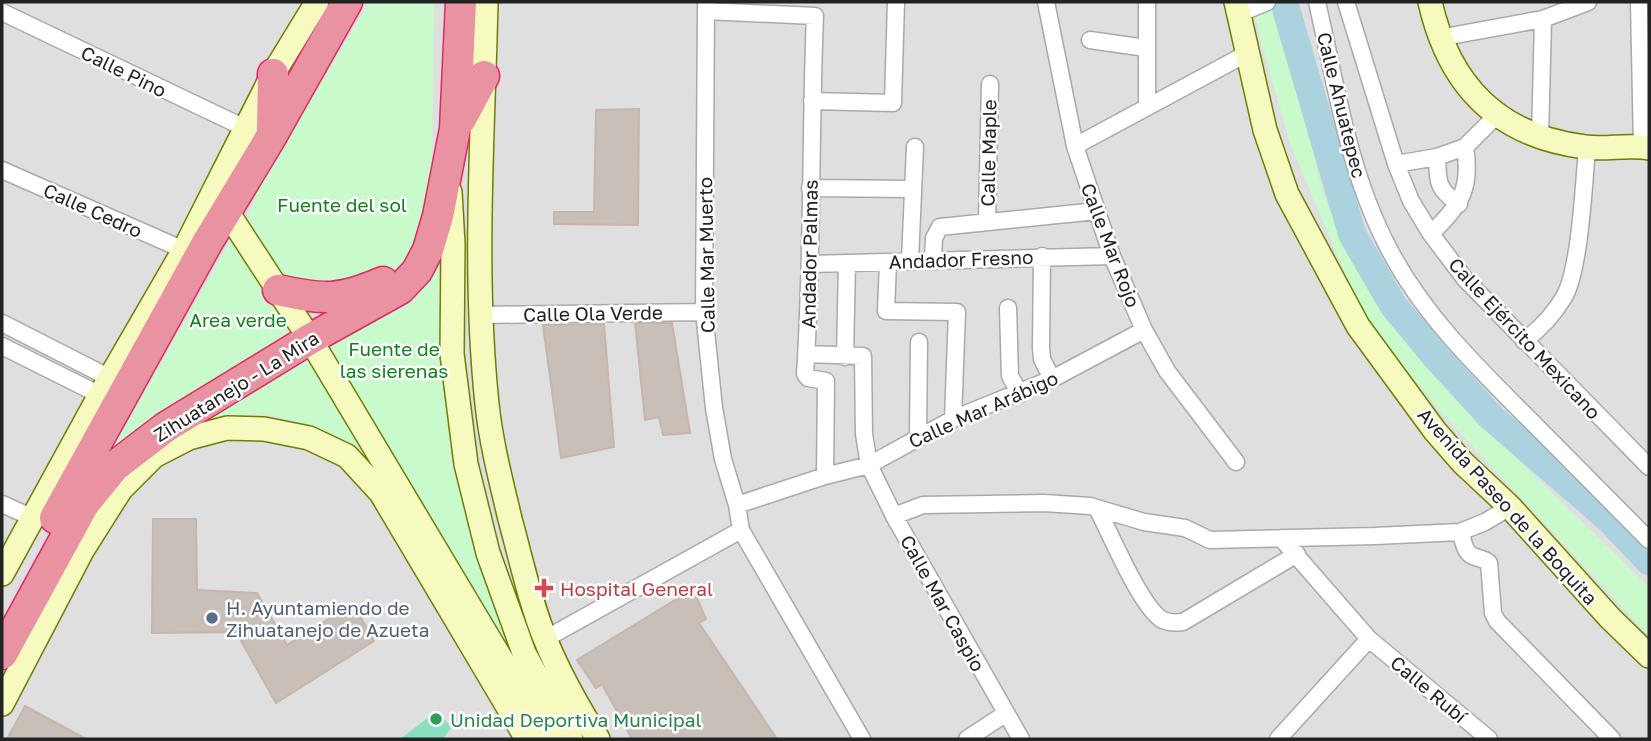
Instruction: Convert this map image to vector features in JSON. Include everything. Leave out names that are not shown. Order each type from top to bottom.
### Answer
[{"type":"highway","points":[[444,2],[448,20],[448,168]]},
{"type":"highway","name":"Zihuatanejo - La Mira","points":[[2,654],[84,504],[115,466],[166,427],[310,339],[400,289],[417,271],[428,250],[456,129],[461,2]]},
{"type":"highway","points":[[2,613],[187,255],[226,210],[259,133],[339,5]]},
{"type":"highway","points":[[259,133],[273,74]]},
{"type":"highway","points":[[456,129],[484,76]]},
{"type":"highway","points":[[278,290],[316,298],[354,294],[389,279],[428,250]]},
{"type":"highway","points":[[39,632],[44,578]]},
{"type":"main road","points":[[486,2],[482,315],[487,406],[498,472],[545,639],[568,690],[597,739]]},
{"type":"main road","points":[[1430,2],[1439,38],[1469,91],[1497,116],[1540,138],[1587,148],[1646,148]]},
{"type":"main road","points":[[273,74],[339,5]]},
{"type":"main road","name":"Avenida Paseo de la Boquita","points":[[1237,8],[1265,130],[1287,194],[1358,326],[1435,431],[1462,462],[1510,507],[1648,659]]},
{"type":"main road","points":[[2,574],[105,386],[259,133]]},
{"type":"main road","points":[[448,168],[453,244],[452,354],[466,464],[488,553],[524,653],[571,739]]},
{"type":"main road","points":[[226,210],[310,339],[411,508],[502,678],[527,739]]},
{"type":"main road","points":[[2,704],[83,549],[121,489],[154,456],[189,438],[227,428],[264,429],[309,438],[346,456],[381,493],[502,678],[549,739]]},
{"type":"street","points":[[812,101],[893,103],[896,2]]},
{"type":"street","name":"Calle Mar Rojo","points":[[1046,2],[1075,146],[1112,256],[1144,330],[1167,371],[1236,462]]},
{"type":"street","points":[[1147,2],[1147,106]]},
{"type":"street","points":[[1237,8],[1265,2]]},
{"type":"street","name":"Calle Ahuatepec","points":[[1317,2],[1357,174],[1387,246],[1426,310],[1488,378],[1649,540]]},
{"type":"street","name":"Calle Ejército Mexicano","points":[[1346,2],[1396,164],[1411,201],[1431,234],[1465,279],[1649,467]]},
{"type":"street","points":[[1439,38],[1543,19],[1587,2]]},
{"type":"street","points":[[1639,2],[1646,148]]},
{"type":"street","points":[[706,7],[796,8]]},
{"type":"street","name":"Calle Mar Muerto","points":[[706,7],[704,312],[714,408],[723,459],[737,505]]},
{"type":"street","name":"Andador Palmas","points":[[796,8],[815,16],[805,374],[808,379],[825,381],[826,386],[825,476]]},
{"type":"street","name":"Calle Pino","points":[[2,12],[259,133]]},
{"type":"street","points":[[1540,138],[1543,19]]},
{"type":"street","points":[[1090,40],[1146,48]]},
{"type":"street","points":[[1075,146],[1246,54]]},
{"type":"street","name":"Calle Maple","points":[[987,221],[990,84]]},
{"type":"street","points":[[1396,164],[1437,157],[1465,147],[1497,116]]},
{"type":"street","points":[[910,260],[915,147]]},
{"type":"street","points":[[1431,234],[1460,204],[1468,176],[1465,147]]},
{"type":"street","points":[[1524,341],[1547,320],[1566,295],[1575,259],[1587,148]]},
{"type":"street","points":[[1437,157],[1439,186],[1445,194],[1460,204]]},
{"type":"street","name":"Calle Cedro","points":[[2,170],[187,255]]},
{"type":"street","points":[[810,188],[913,189]]},
{"type":"street","points":[[933,259],[934,239],[940,228],[1097,211]]},
{"type":"street","name":"Andador Fresno","points":[[810,264],[1112,256]]},
{"type":"street","points":[[1042,257],[1041,348],[1042,359],[1052,380]]},
{"type":"street","points":[[888,262],[886,311],[957,312],[953,419]]},
{"type":"street","points":[[807,354],[845,356],[847,263]]},
{"type":"street","points":[[1008,308],[1010,376],[1020,394]]},
{"type":"street","name":"Calle Ola Verde","points":[[482,315],[704,312]]},
{"type":"street","points":[[2,323],[105,386]]},
{"type":"street","name":"Calle Mar Arábigo","points":[[737,505],[825,476],[869,465],[918,436],[953,419],[1052,380],[1144,330]]},
{"type":"street","points":[[918,436],[919,342]]},
{"type":"street","points":[[2,346],[105,386]]},
{"type":"street","name":"Calle Mar Caspio","points":[[845,356],[863,356],[864,434],[869,465],[877,484],[1021,739]]},
{"type":"street","points":[[2,503],[33,518]]},
{"type":"street","points":[[892,512],[923,505],[1044,503],[1097,508],[1144,522],[1185,528],[1210,540],[1460,532],[1485,522],[1510,507]]},
{"type":"street","points":[[737,505],[741,530],[862,739]]},
{"type":"street","points":[[1097,508],[1145,603],[1161,619],[1171,623],[1183,622],[1297,554]]},
{"type":"street","points":[[545,639],[741,530]]},
{"type":"street","points":[[1460,532],[1467,551],[1489,563],[1491,601],[1497,621],[1612,739]]},
{"type":"street","points":[[1278,739],[1369,639],[1281,538]]},
{"type":"street","name":"Calle Rubí","points":[[1369,639],[1489,739]]},
{"type":"street","points":[[967,739],[1005,714]]},
{"type":"shaded area","points":[[2,2],[1649,2],[1649,739],[2,739]]},
{"type":"green space","name":"Fuente del sol","points":[[369,2],[434,2],[432,183],[414,246],[389,275],[293,290],[250,234],[249,213],[259,187]]},
{"type":"green space","points":[[1253,2],[1277,2],[1324,197],[1362,279],[1485,428],[1649,587],[1649,636],[1440,411],[1370,326],[1290,143],[1260,38]]},
{"type":"green space","name":"Area verde","points":[[234,234],[301,332],[108,456]]},
{"type":"green space","name":"Fuente de las sierenas","points":[[449,236],[443,331],[517,666],[322,340]]},
{"type":"green space","name":"Area verde","points":[[305,350],[384,478],[339,444],[299,423],[278,417],[255,415],[199,421]]},
{"type":"green space","name":"Unidad Deportiva Municipal","points":[[438,710],[451,728],[443,739],[400,739]]},
{"type":"building","points":[[639,109],[638,225],[554,224],[554,212],[594,212],[596,110]]},
{"type":"building","points":[[635,323],[672,323],[690,433],[663,435],[659,417],[645,420]]},
{"type":"building","points":[[604,324],[614,447],[561,458],[543,325]]},
{"type":"building","name":"H. Ayuntamiendo de Zihuatanejo de Azueta","points":[[153,519],[196,519],[197,590],[257,593],[287,645],[353,604],[374,641],[276,703],[236,632],[152,633]]},
{"type":"building","points":[[693,589],[706,619],[699,623],[777,739],[632,739],[602,684],[596,688],[577,660]]},
{"type":"building","points":[[25,706],[86,739],[7,739]]},
{"type":"waterway","points":[[1284,2],[1352,234],[1393,305],[1491,417],[1610,520],[1649,561]]},
{"type":"place","name":"Hospital General","points":[[544,588]]},
{"type":"place","name":"H. Ayuntamiendo de Zihuatanejo de Azueta","points":[[212,618]]},
{"type":"place","name":"Unidad Deportiva Municipal","points":[[436,719]]}]
